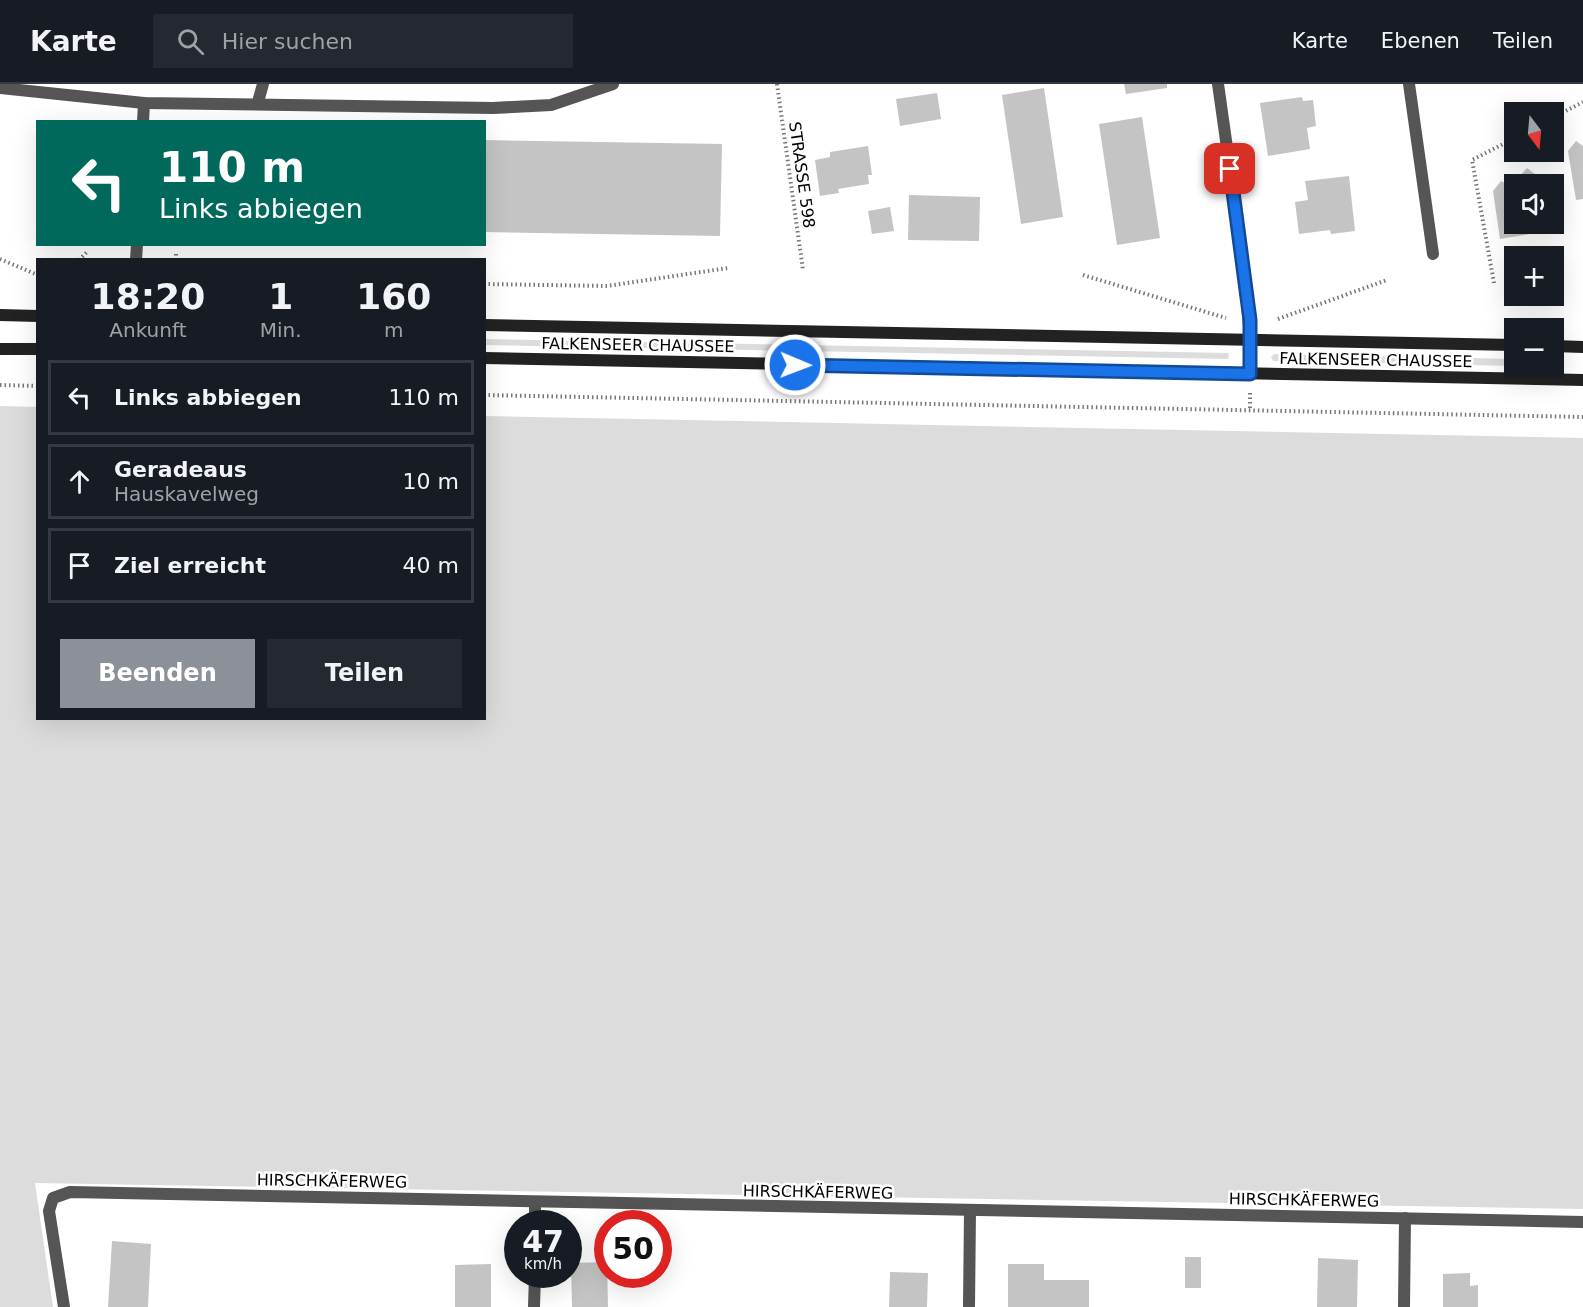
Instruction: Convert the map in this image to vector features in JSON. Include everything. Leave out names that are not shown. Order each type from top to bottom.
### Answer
[{"type":"main road","points":[[0,315],[36,316]]},
{"type":"main road","name":"FALKENSEER CHAUSSEE","points":[[486,325],[1504,345]]},
{"type":"main road","points":[[1250,340],[1250,374]]},
{"type":"main road","points":[[1564,346],[1583,347]]},
{"type":"main road","points":[[0,349],[36,349]]},
{"type":"main road","name":"FALKENSEER CHAUSSEE","points":[[486,358],[1583,380]]},
{"type":"street","points":[[258,102],[263,84]]},
{"type":"street","points":[[0,88],[144,102],[258,102],[493,108],[551,105],[613,84]]},
{"type":"street","points":[[1218,84],[1245,275],[1250,340]]},
{"type":"street","points":[[1409,84],[1433,254]]},
{"type":"street","points":[[143,120],[144,102]]},
{"type":"street","name":"HIRSCHKÄFERWEG","points":[[63,1307],[49,1211],[53,1198],[70,1192],[1583,1222]]},
{"type":"street","points":[[535,1202],[535,1210]]},
{"type":"street","points":[[969,1307],[970,1211]]},
{"type":"street","points":[[1404,1307],[1405,1218]]},
{"type":"street","points":[[534,1307],[535,1288]]},
{"type":"path","name":"STRASSE 598","points":[[777,84],[803,270]]},
{"type":"path","points":[[1564,112],[1583,102]]},
{"type":"path","points":[[1494,284],[1472,160],[1504,144]]},
{"type":"path","points":[[81,258],[87,252]]},
{"type":"path","points":[[176,253],[176,258]]},
{"type":"path","points":[[0,259],[36,274]]},
{"type":"path","points":[[486,284],[607,286],[728,268]]},
{"type":"path","points":[[1083,275],[1227,319]]},
{"type":"path","points":[[1272,320],[1291,317],[1387,280]]},
{"type":"path","points":[[0,385],[36,386]]},
{"type":"path","points":[[486,395],[1583,417]]},
{"type":"shaded area","points":[[486,339],[1228,353],[1228,359],[486,345]]},
{"type":"shaded area","points":[[1274,354],[1504,359],[1504,366],[1273,361],[1271,357]]},
{"type":"shaded area","points":[[0,406],[36,407],[36,720],[486,720],[486,416],[1583,438],[1583,1209],[35,1183],[53,1307],[0,1307]]},
{"type":"building","points":[[1124,84],[1167,84],[1167,88],[1126,94]]},
{"type":"building","points":[[1044,88],[1063,217],[1021,224],[1002,95]]},
{"type":"building","points":[[937,93],[941,119],[900,126],[896,99]]},
{"type":"building","points":[[1302,97],[1303,101],[1313,100],[1316,126],[1307,128],[1310,149],[1268,156],[1260,103]]},
{"type":"building","points":[[1142,117],[1160,238],[1117,245],[1099,124]]},
{"type":"building","points":[[486,140],[722,144],[720,236],[486,232]]},
{"type":"building","points":[[1576,141],[1583,146],[1583,199],[1576,200],[1568,151]]},
{"type":"building","points":[[868,146],[872,175],[868,175],[869,184],[838,189],[839,193],[820,196],[815,160],[830,157],[830,152]]},
{"type":"building","points":[[1527,168],[1535,174],[1522,174]]},
{"type":"building","points":[[1349,176],[1355,231],[1331,234],[1330,230],[1299,234],[1295,202],[1308,200],[1305,181]]},
{"type":"building","points":[[1501,181],[1504,182],[1504,234],[1530,234],[1500,239],[1493,191]]},
{"type":"building","points":[[909,195],[980,197],[979,241],[908,240]]},
{"type":"building","points":[[890,207],[894,231],[872,234],[868,211]]},
{"type":"building","points":[[112,1241],[151,1244],[148,1307],[108,1307]]},
{"type":"building","points":[[1185,1257],[1201,1257],[1201,1288],[1185,1288]]},
{"type":"building","points":[[1318,1258],[1358,1260],[1357,1307],[1317,1307]]},
{"type":"building","points":[[594,1262],[594,1288],[608,1288],[608,1307],[572,1307],[572,1288],[582,1288],[582,1263]]},
{"type":"building","points":[[491,1264],[491,1307],[455,1307],[455,1265]]},
{"type":"building","points":[[1008,1264],[1044,1264],[1044,1280],[1089,1280],[1089,1307],[1008,1307]]},
{"type":"building","points":[[890,1272],[928,1273],[927,1307],[889,1307]]},
{"type":"building","points":[[1470,1273],[1470,1286],[1478,1285],[1478,1307],[1443,1307],[1443,1274]]},
{"type":"route","points":[[795,365],[1250,374],[1250,320],[1230,169]]}]
